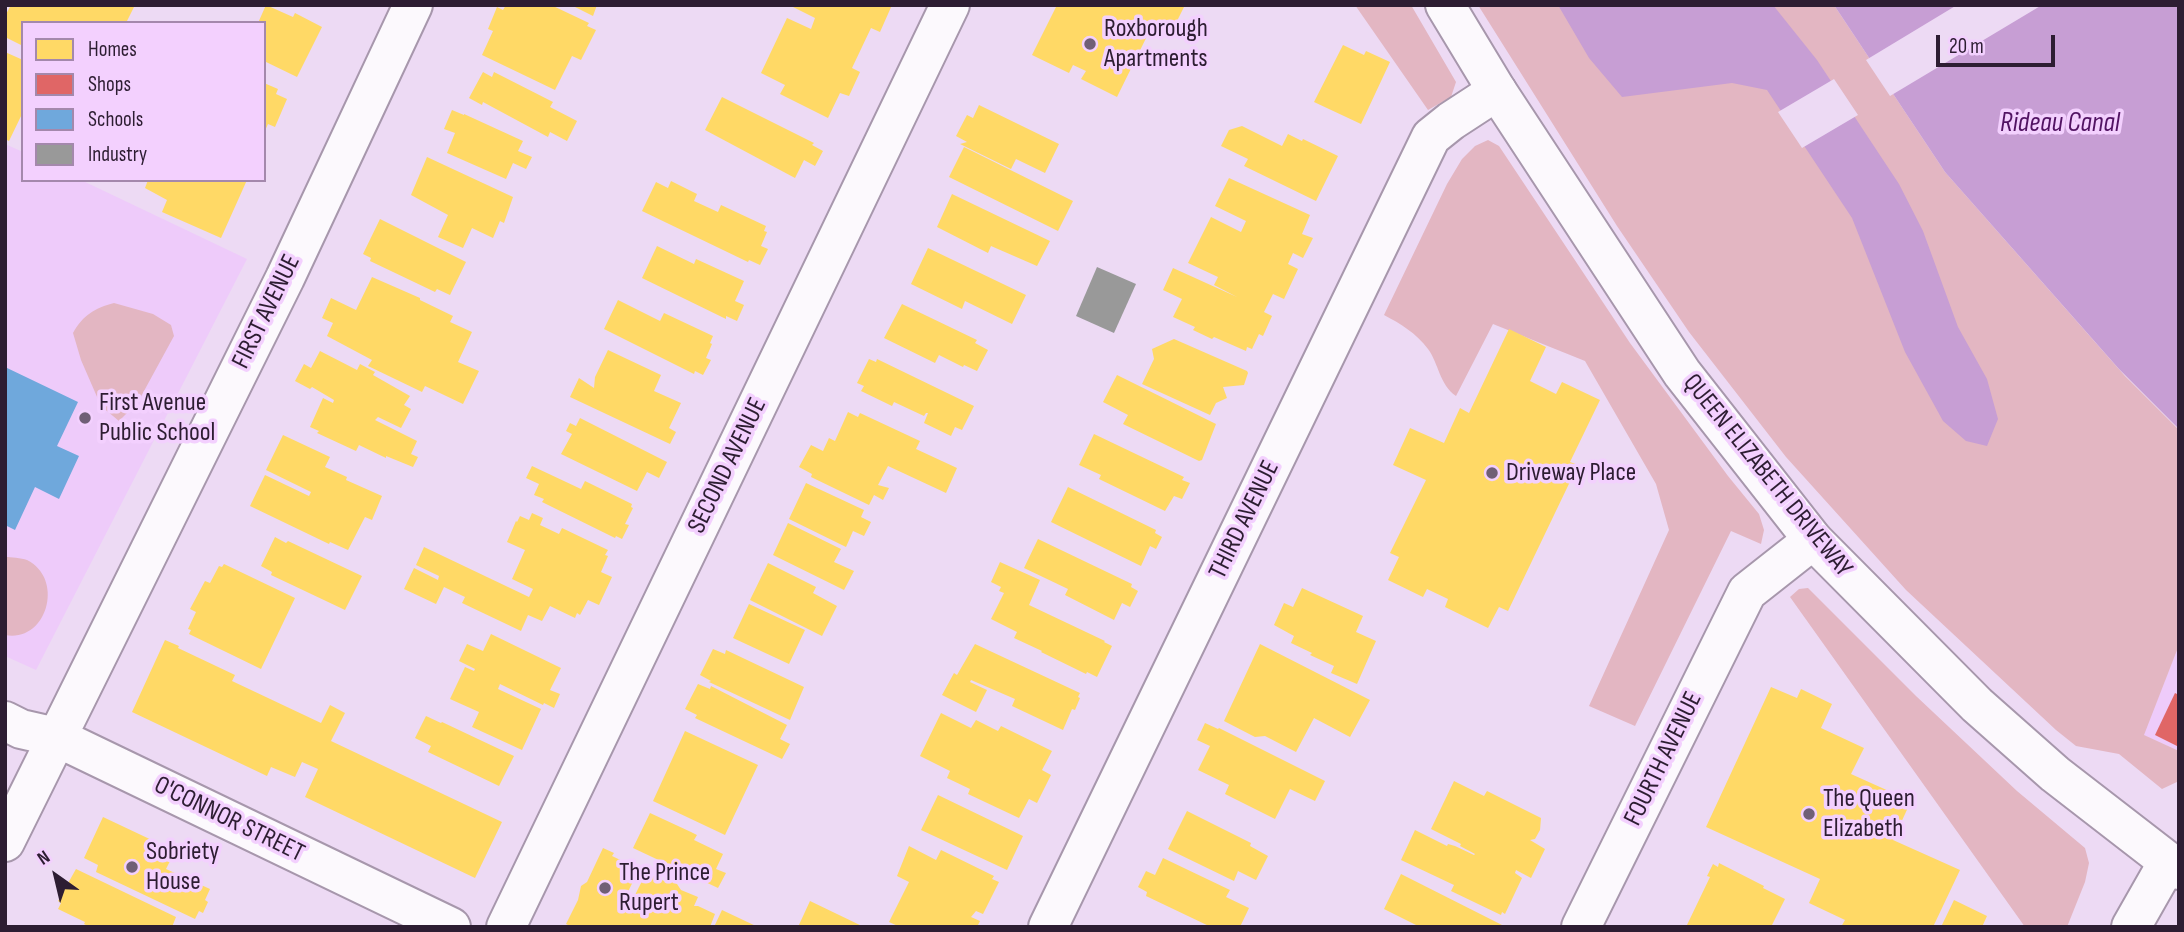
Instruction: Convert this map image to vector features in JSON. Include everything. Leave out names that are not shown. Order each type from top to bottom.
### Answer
[{"type":"street","name":"FIRST AVENUE","points":[[5,842],[285,278],[413,5]]},
{"type":"street","name":"SECOND AVENUE","points":[[506,927],[950,5]]},
{"type":"street","name":"QUEEN ELIZABETH DRIVEWAY","points":[[1445,5],[1497,91],[1682,373],[1813,540],[1977,705],[2055,774],[2173,866]]},
{"type":"street","name":"THIRD AVENUE","points":[[1048,927],[1431,137],[1497,91]]},
{"type":"street","name":"FOURTH AVENUE","points":[[1581,927],[1747,592],[1813,540]]},
{"type":"street","name":"O'CONNOR STREET","points":[[5,721],[21,729],[56,737],[451,927]]},
{"type":"street","points":[[2131,927],[2173,866]]},
{"type":"shaded area","points":[[1355,5],[1411,5],[1456,82],[1451,97],[1428,110]]},
{"type":"shaded area","points":[[1478,5],[1834,5],[1945,172],[2125,376],[2179,430],[2179,645],[2144,735],[2179,751],[2179,781],[2162,789],[2119,754],[2076,746],[1906,590],[1786,457],[1689,332],[1617,226]]},
{"type":"shaded area","points":[[1488,140],[1499,146],[1630,343],[1759,514],[1764,530],[1761,544],[1731,531],[1635,726],[1589,706],[1669,530],[1656,484],[1585,361],[1493,324],[1456,396],[1446,386],[1432,355],[1423,343],[1408,329],[1384,315],[1447,184],[1462,159],[1475,146]]},
{"type":"shaded area","name":"First Avenue Public School","points":[[5,144],[21,151],[21,182],[85,182],[247,259],[36,670],[5,656]]},
{"type":"shaded area","points":[[114,303],[153,314],[171,325],[174,336],[138,402],[119,421],[101,406],[81,360],[73,333],[90,313]]},
{"type":"shaded area","points":[[5,557],[27,560],[39,569],[46,581],[46,608],[32,629],[20,635],[5,635]]},
{"type":"shaded area","points":[[1808,588],[1916,696],[2017,791],[2085,848],[2089,863],[2085,882],[2067,927],[2025,927],[1790,597],[1799,589]]},
{"type":"shaded area","points":[[2179,645],[2179,751],[2143,735]]},
{"type":"water","points":[[1558,5],[1773,5],[1817,60],[1899,184],[1923,231],[1958,327],[1987,379],[1998,419],[1987,446],[1966,441],[1943,421],[1905,352],[1852,218],[1767,90],[1732,83],[1622,97],[1589,58]]},
{"type":"water","name":"Rideau Canal","points":[[1834,5],[2179,5],[2179,429],[2119,369],[1945,172]]},
{"type":"pier","points":[[1957,5],[2042,5],[1890,96],[1866,60]]},
{"type":"pier","points":[[1834,79],[1858,115],[1802,148],[1778,112]]},
{"type":"building: Homes","points":[[11,5],[134,7],[127,21],[21,21],[21,45],[5,37],[5,16]]},
{"type":"building: Homes","points":[[266,5],[293,17],[295,13],[322,27],[297,77],[266,62],[266,21],[259,21]]},
{"type":"building: Homes","points":[[506,5],[551,5],[589,23],[587,26],[596,30],[581,60],[572,56],[555,90],[482,55],[493,31],[488,29],[497,7],[503,10]]},
{"type":"building: Homes","points":[[571,5],[597,5],[593,16]]},
{"type":"building: Homes","points":[[789,5],[892,5],[880,32],[871,28],[852,68],[860,72],[849,96],[840,93],[828,118],[780,94],[785,85],[761,73],[787,18],[811,29],[815,18]]},
{"type":"building: Homes","name":"Roxborough Apartments","points":[[1057,5],[1185,5],[1171,33],[1153,24],[1117,97],[1081,79],[1086,71],[1073,65],[1069,73],[1032,55]]},
{"type":"building: Homes","points":[[1343,45],[1364,55],[1366,51],[1390,62],[1361,124],[1314,102]]},
{"type":"building: Homes","points":[[5,52],[21,59],[21,116],[9,141],[5,139]]},
{"type":"building: Homes","points":[[483,72],[492,77],[494,72],[553,102],[550,107],[577,121],[567,141],[550,132],[548,137],[483,102],[482,105],[469,98]]},
{"type":"building: Homes","points":[[266,84],[278,89],[276,94],[287,99],[275,127],[268,124],[266,128]]},
{"type":"building: Homes","points":[[722,97],[814,143],[812,145],[823,151],[815,166],[804,160],[795,178],[705,130]]},
{"type":"building: Homes","points":[[979,105],[1059,144],[1045,173],[1016,159],[1011,169],[960,144],[967,142],[956,136],[967,115],[973,118]]},
{"type":"building: Homes","points":[[452,110],[523,141],[518,151],[532,157],[526,169],[513,163],[506,179],[447,153],[455,133],[444,129]]},
{"type":"building: Homes","points":[[1242,126],[1282,146],[1288,134],[1338,156],[1316,201],[1244,166],[1248,159],[1221,146],[1229,130]]},
{"type":"building: Homes","points":[[964,147],[1073,201],[1058,231],[949,177]]},
{"type":"building: Homes","points":[[427,157],[513,197],[504,223],[500,221],[493,238],[472,228],[463,248],[438,237],[448,215],[411,195]]},
{"type":"building: Homes","points":[[1229,178],[1310,215],[1302,234],[1313,238],[1303,258],[1293,253],[1288,264],[1298,269],[1284,299],[1273,294],[1264,312],[1272,316],[1263,336],[1259,334],[1252,349],[1247,347],[1246,351],[1214,337],[1212,339],[1173,317],[1182,299],[1163,290],[1173,268],[1237,297],[1214,285],[1218,277],[1188,263],[1211,217],[1241,232],[1246,221],[1215,206]]},
{"type":"building: Homes","points":[[671,181],[697,194],[694,201],[718,212],[721,205],[766,226],[764,231],[767,232],[761,246],[768,249],[760,265],[749,260],[748,262],[642,211],[656,182],[668,188]]},
{"type":"building: Homes","points":[[147,182],[246,182],[221,238],[162,212],[167,200],[145,188]]},
{"type":"building: Homes","points":[[952,194],[1050,241],[1037,266],[991,246],[988,253],[937,227]]},
{"type":"building: Homes","points":[[380,219],[466,262],[450,295],[437,289],[435,292],[370,261],[371,258],[363,254]]},
{"type":"building: Homes","points":[[657,246],[694,264],[696,259],[744,281],[735,301],[744,305],[737,321],[726,316],[726,319],[642,278]]},
{"type":"building: Homes","points":[[928,248],[1026,295],[1012,324],[965,301],[962,309],[911,284]]},
{"type":"building: Homes","points":[[372,277],[453,316],[450,322],[472,332],[458,362],[479,371],[463,404],[425,386],[422,392],[368,366],[372,360],[327,336],[333,323],[322,318],[331,298],[356,310]]},
{"type":"building: Homes","points":[[618,300],[660,321],[664,313],[713,336],[706,358],[711,360],[703,375],[695,371],[694,374],[604,329]]},
{"type":"building: Homes","points":[[902,304],[977,340],[975,343],[988,350],[977,371],[939,355],[935,363],[884,338]]},
{"type":"building: Homes","name":"Driveway Place","points":[[1509,329],[1546,347],[1530,381],[1556,394],[1562,382],[1600,400],[1570,462],[1578,465],[1508,611],[1499,607],[1488,628],[1445,607],[1448,599],[1427,589],[1423,597],[1388,580],[1399,557],[1390,553],[1426,480],[1393,465],[1410,428],[1444,443],[1460,408],[1469,413]]},
{"type":"building: Homes","points":[[1174,339],[1248,373],[1244,385],[1223,387],[1227,398],[1216,403],[1210,415],[1142,384],[1154,359],[1152,349]]},
{"type":"building: Homes","points":[[608,350],[661,375],[654,391],[681,403],[669,428],[676,432],[670,444],[570,397],[579,378],[594,388],[595,377]]},
{"type":"building: Homes","points":[[320,351],[357,370],[360,364],[375,372],[373,375],[410,396],[404,405],[411,409],[401,428],[378,417],[375,420],[417,441],[411,454],[418,457],[413,467],[359,445],[356,451],[310,427],[323,398],[333,403],[334,400],[295,381],[304,364],[311,368]]},
{"type":"building: Homes","points":[[869,359],[876,362],[877,359],[974,406],[962,430],[955,427],[951,436],[924,423],[928,413],[924,416],[894,402],[892,406],[861,391],[864,386],[857,383]]},
{"type":"building: Homes","points":[[1117,375],[1216,424],[1202,460],[1199,461],[1123,424],[1128,415],[1103,402]]},
{"type":"building: Homes","points":[[848,412],[858,417],[860,413],[920,441],[916,449],[957,468],[946,493],[888,466],[878,485],[889,488],[883,500],[874,495],[869,505],[811,477],[812,474],[799,467],[811,445],[823,451],[829,438],[835,441]]},
{"type":"building: Homes","points":[[580,418],[667,462],[659,478],[647,472],[637,491],[561,454],[572,434],[566,431],[570,423],[576,426]]},
{"type":"building: Homes","points":[[1094,434],[1184,477],[1182,480],[1190,483],[1182,499],[1174,496],[1165,511],[1099,479],[1101,475],[1079,465]]},
{"type":"building: Homes","points":[[283,435],[330,457],[325,467],[382,496],[372,520],[365,517],[348,550],[330,542],[329,544],[250,506],[265,475],[309,496],[311,492],[266,470]]},
{"type":"building: Homes","points":[[532,466],[581,489],[585,481],[632,504],[633,508],[625,524],[629,525],[622,539],[542,502],[544,499],[534,495],[539,484],[526,478]]},
{"type":"building: Homes","points":[[806,483],[864,510],[861,517],[871,522],[864,536],[853,531],[846,547],[789,519]]},
{"type":"building: Homes","points":[[1068,487],[1156,530],[1155,533],[1162,537],[1156,549],[1150,546],[1141,566],[1051,522]]},
{"type":"building: Homes","points":[[532,513],[543,518],[540,525],[559,534],[562,528],[608,550],[601,572],[612,577],[599,605],[588,600],[580,615],[577,613],[575,618],[550,606],[542,621],[528,615],[521,631],[462,603],[465,597],[444,587],[436,604],[404,589],[414,568],[438,580],[439,576],[416,565],[424,547],[529,597],[533,589],[512,579],[525,550],[507,542],[520,516],[529,520]]},
{"type":"building: Homes","points":[[788,523],[841,549],[834,562],[854,571],[844,590],[773,555]]},
{"type":"building: Homes","points":[[275,537],[362,576],[345,610],[271,575],[272,572],[261,566]]},
{"type":"building: Homes","points":[[1038,539],[1132,584],[1131,587],[1138,591],[1130,607],[1122,603],[1114,620],[1065,595],[1068,589],[1024,568]]},
{"type":"building: Homes","points":[[1000,562],[1040,580],[1029,605],[1112,646],[1097,677],[1014,638],[1017,632],[991,619],[1004,593],[999,591],[1001,587],[991,582]]},
{"type":"building: Homes","points":[[768,563],[816,587],[813,593],[837,606],[822,636],[750,600]]},
{"type":"building: Homes","points":[[224,564],[295,598],[261,669],[189,634],[191,630],[188,629],[196,612],[190,609],[205,581],[210,583],[219,566]]},
{"type":"building: Homes","points":[[1302,588],[1363,616],[1356,632],[1376,641],[1357,684],[1331,673],[1334,666],[1291,643],[1294,636],[1274,625],[1284,603],[1293,607]]},
{"type":"building: Homes","points":[[749,604],[805,630],[789,664],[733,638]]},
{"type":"building: Homes","points":[[491,634],[561,668],[550,690],[560,694],[554,708],[500,684],[498,689],[541,709],[522,750],[472,727],[479,712],[450,699],[465,667],[474,671],[475,669],[459,661],[467,644],[483,651]]},
{"type":"building: Homes","points":[[165,640],[235,675],[232,681],[321,723],[330,705],[345,713],[331,741],[502,822],[475,878],[305,797],[318,769],[302,762],[295,777],[271,767],[267,776],[132,712]]},
{"type":"building: Homes","points":[[975,644],[1080,693],[1075,710],[1072,709],[1063,730],[1012,706],[1015,699],[971,680],[970,682],[987,690],[976,712],[942,695]]},
{"type":"building: Homes","points":[[1260,644],[1370,700],[1350,737],[1314,718],[1296,752],[1265,736],[1255,737],[1224,721]]},
{"type":"building: Homes","points":[[713,649],[725,654],[726,650],[804,687],[790,720],[709,682],[711,681],[700,675]]},
{"type":"building: Homes","points":[[698,684],[710,689],[711,686],[787,725],[780,739],[790,744],[782,759],[695,718],[697,715],[685,709]]},
{"type":"building: Homes","name":"The Queen Elizabeth","points":[[1771,687],[1797,698],[1801,689],[1832,704],[1821,728],[1864,748],[1851,774],[1911,801],[1893,840],[1960,870],[1933,927],[1841,927],[1845,920],[1809,903],[1820,879],[1706,827]]},
{"type":"building: Homes","points":[[941,713],[971,728],[976,720],[998,731],[1001,726],[1052,751],[1042,770],[1051,775],[1037,803],[1029,799],[1019,818],[968,794],[970,789],[947,778],[950,771],[920,756]]},
{"type":"building: Homes","points":[[426,716],[514,756],[499,786],[428,752],[431,746],[415,738]]},
{"type":"building: Homes","points":[[1205,723],[1325,781],[1315,801],[1290,789],[1275,819],[1225,794],[1229,785],[1198,770],[1210,746],[1197,740]]},
{"type":"building: Homes","points":[[685,731],[758,765],[725,835],[653,801]]},
{"type":"building: Homes","points":[[1454,781],[1484,796],[1487,791],[1541,818],[1540,830],[1535,839],[1530,840],[1545,849],[1531,878],[1516,870],[1515,873],[1522,878],[1505,914],[1502,912],[1501,915],[1451,891],[1454,885],[1401,860],[1415,830],[1447,846],[1455,846],[1475,854],[1431,829]]},
{"type":"building: Homes","points":[[938,795],[1023,836],[1007,870],[921,830]]},
{"type":"building: Homes","points":[[1187,811],[1251,843],[1250,846],[1268,856],[1256,880],[1238,871],[1234,881],[1168,849]]},
{"type":"building: Homes","points":[[650,813],[697,835],[694,840],[723,854],[716,869],[726,873],[718,888],[633,848]]},
{"type":"building: Homes","name":"Sobriety House","points":[[103,817],[175,851],[166,869],[210,889],[203,913],[199,911],[195,919],[96,872],[98,865],[84,858]]},
{"type":"building: Homes","points":[[909,846],[936,860],[941,850],[994,876],[992,879],[999,882],[983,914],[976,911],[971,917],[980,921],[977,927],[900,927],[889,922],[909,882],[897,876]]},
{"type":"building: Homes","name":"The Prince Rupert","points":[[603,848],[614,853],[612,856],[639,869],[625,898],[632,901],[646,873],[664,881],[671,881],[681,890],[698,897],[694,906],[715,914],[710,927],[572,927],[566,924],[578,900],[581,886],[587,882]]},
{"type":"building: Homes","points":[[1163,858],[1230,890],[1226,897],[1249,908],[1240,927],[1211,927],[1146,896],[1147,892],[1138,887],[1146,871],[1155,875]]},
{"type":"building: Homes","points":[[1719,863],[1785,899],[1771,927],[1686,927],[1710,877],[1707,876],[1713,864],[1718,867]]},
{"type":"building: Homes","points":[[76,869],[176,917],[172,927],[90,927],[58,909],[61,903],[58,901]]},
{"type":"building: Homes","points":[[1401,874],[1506,927],[1420,927],[1384,909]]},
{"type":"building: Homes","name":"The Queen Elizabeth","points":[[1954,900],[1987,916],[1982,927],[1941,927]]},
{"type":"building: Homes","points":[[810,901],[864,927],[798,927]]},
{"type":"building: Homes","name":"The Prince Rupert","points":[[722,910],[758,927],[714,927]]},
{"type":"building: Shops","points":[[2175,693],[2179,695],[2179,747],[2155,735]]},
{"type":"building: Schools","points":[[5,367],[78,402],[57,446],[79,456],[59,499],[35,487],[15,530],[5,525]]},
{"type":"building: Industry","points":[[1097,267],[1136,284],[1114,333],[1076,316]]},
{"type":"place","name":"Roxborough Apartments","points":[[1090,44]]},
{"type":"place","name":"First Avenue Public School","points":[[85,418]]},
{"type":"place","name":"Driveway Place","points":[[1492,473]]},
{"type":"place","name":"The Queen Elizabeth","points":[[1809,814]]},
{"type":"place","name":"Sobriety House","points":[[132,867]]},
{"type":"place","name":"The Prince Rupert","points":[[605,888]]}]
